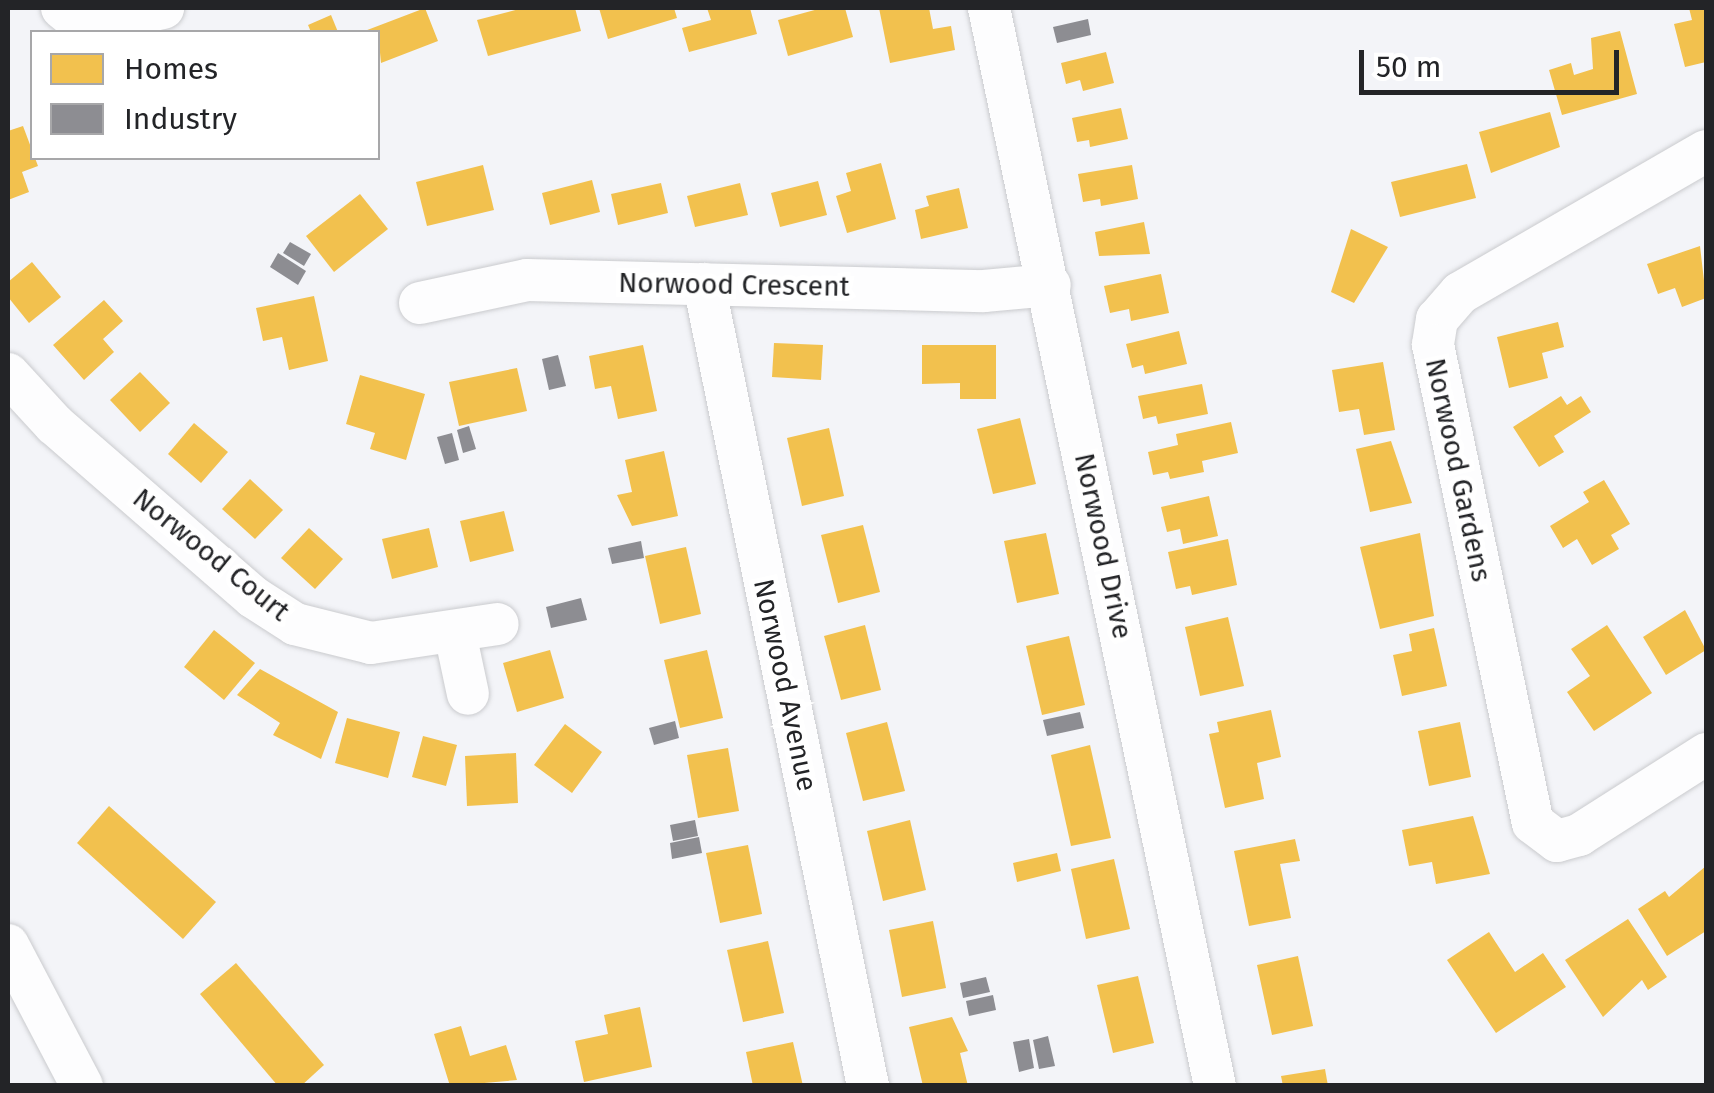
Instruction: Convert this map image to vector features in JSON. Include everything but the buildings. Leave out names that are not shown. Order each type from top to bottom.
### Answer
[{"type":"street","points":[[62,8],[82,25],[163,8]]},
{"type":"street","name":"Norwood Drive","points":[[988,8],[1050,285],[1215,1086]]},
{"type":"street","name":"Norwood Gardens","points":[[1706,152],[1475,283],[1446,306],[1434,332],[1529,813],[1548,837],[1579,835],[1706,754]]},
{"type":"street","name":"Norwood Crescent","points":[[420,303],[526,280],[984,291],[1050,285]]},
{"type":"street","name":"Norwood Avenue","points":[[704,284],[868,1086]]},
{"type":"street","name":"Norwood Court","points":[[8,374],[54,424],[254,597],[295,624],[371,643],[498,624]]},
{"type":"street","points":[[455,633],[468,694]]},
{"type":"street","points":[[8,945],[82,1086]]}]
